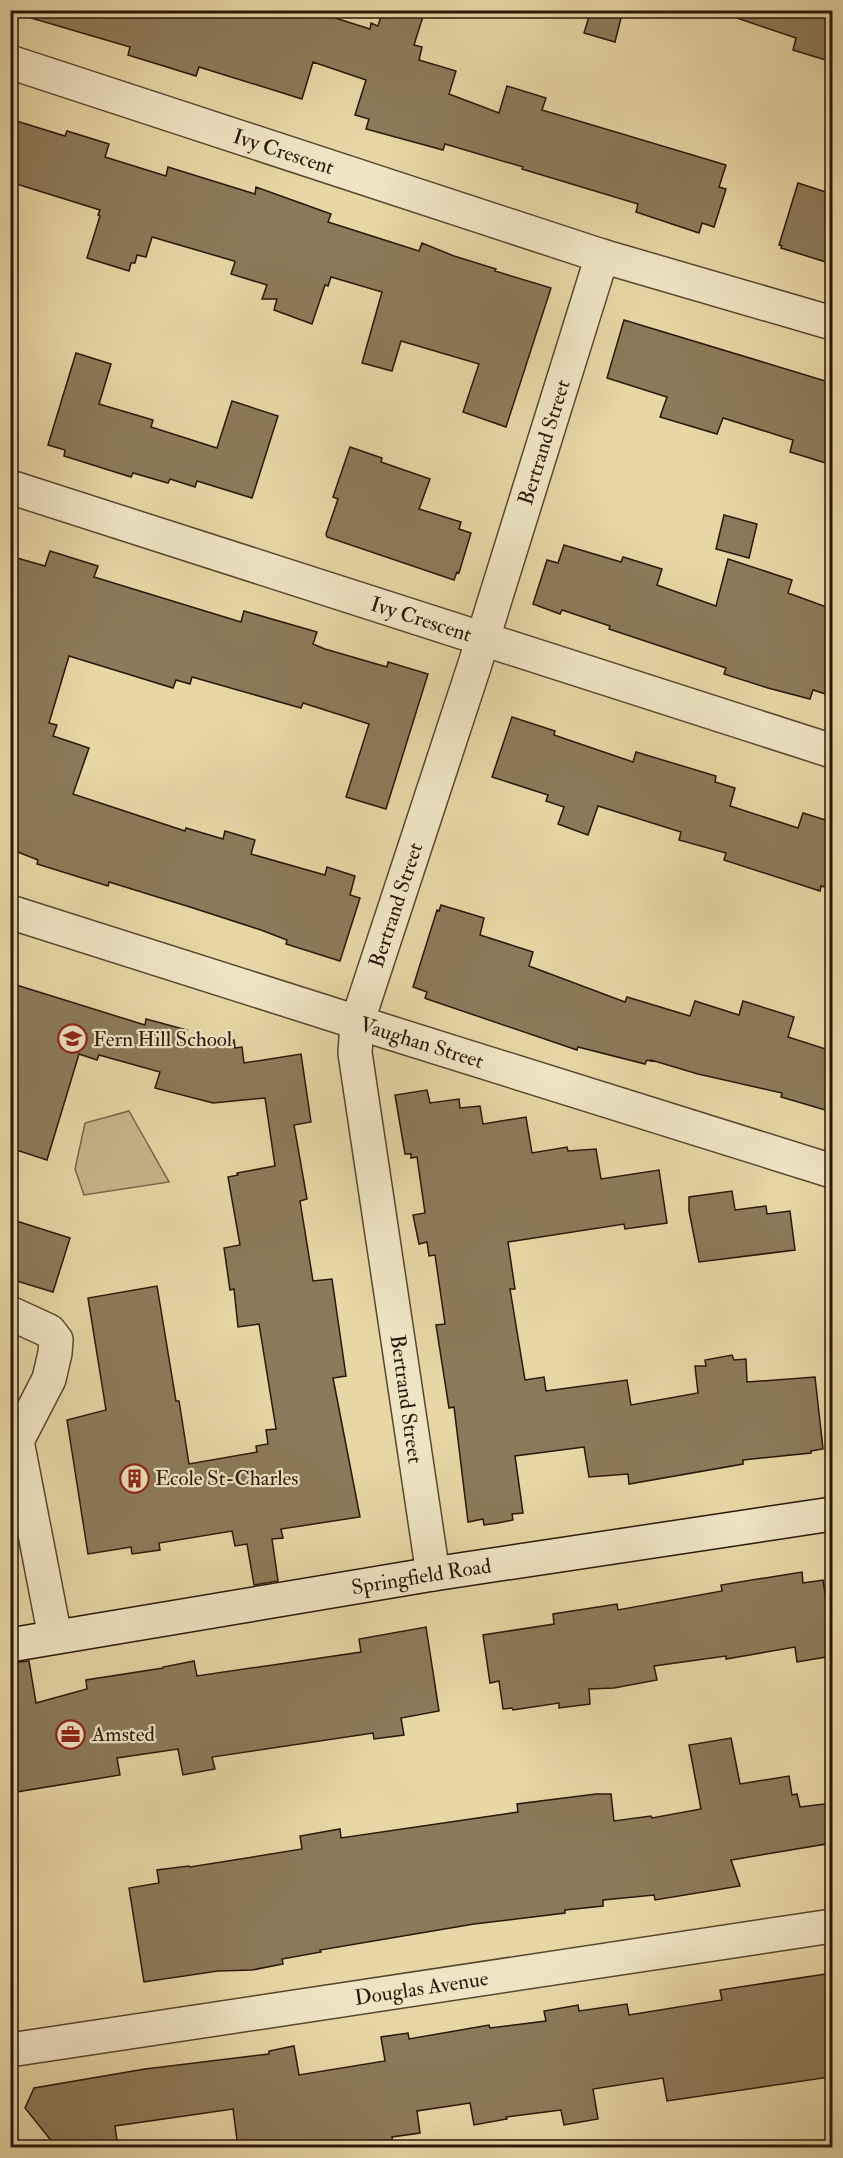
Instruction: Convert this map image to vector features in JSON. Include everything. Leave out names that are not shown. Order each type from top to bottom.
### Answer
[{"type":"street","name":"Ivy Crescent","points":[[10,62],[602,256],[832,322]]},
{"type":"street","name":"Bertrand Street","points":[[432,1574],[356,1053],[357,1023],[484,638],[602,256]]},
{"type":"street","name":"Ivy Crescent","points":[[10,487],[832,751]]},
{"type":"street","name":"Vaughan Street","points":[[10,912],[832,1171]]},
{"type":"street","points":[[10,1313],[49,1331],[56,1340],[56,1353],[49,1379],[18,1442],[55,1637]]},
{"type":"street","name":"Springfield Road","points":[[10,1645],[432,1574],[832,1514]]},
{"type":"street","name":"Douglas Avenue","points":[[10,2050],[832,1926]]},
{"type":"shaded area","points":[[129,1111],[169,1182],[84,1195],[75,1169],[85,1123]]},
{"type":"building","points":[[32,10],[310,10],[370,29],[371,23],[378,26],[383,10],[425,10],[414,45],[422,47],[419,60],[456,71],[449,94],[499,113],[507,86],[546,98],[542,110],[726,165],[719,187],[726,189],[714,227],[702,223],[699,233],[636,212],[638,204],[522,169],[523,167],[445,144],[443,150],[366,129],[369,119],[355,115],[366,80],[313,62],[302,99],[199,67],[196,76],[128,55],[130,47],[31,18]]},
{"type":"building","points":[[591,10],[623,10],[615,42],[584,33]]},
{"type":"building","points":[[729,10],[832,10],[832,62],[793,50],[796,38],[728,15]]},
{"type":"building","points":[[10,119],[65,136],[67,131],[109,144],[105,157],[166,176],[168,167],[255,194],[256,187],[331,214],[328,222],[419,251],[422,243],[496,269],[495,271],[551,288],[506,427],[463,412],[479,364],[401,341],[392,371],[362,363],[382,292],[331,277],[328,286],[325,285],[312,324],[274,310],[277,299],[262,299],[267,285],[231,274],[234,261],[152,237],[146,257],[137,255],[129,271],[87,258],[100,210],[10,182]]},
{"type":"building","points":[[798,183],[832,194],[832,264],[781,248],[782,246],[779,245]]},
{"type":"building","points":[[624,320],[832,383],[832,465],[790,452],[793,440],[723,418],[717,434],[660,417],[667,397],[607,378]]},
{"type":"building","points":[[76,353],[111,364],[99,404],[153,420],[151,427],[217,448],[232,401],[278,416],[252,498],[197,481],[195,487],[170,479],[168,483],[133,473],[131,477],[64,456],[65,450],[48,445]]},
{"type":"building","points":[[350,447],[382,458],[381,462],[430,479],[419,509],[461,522],[459,529],[471,533],[459,573],[457,572],[454,580],[327,537],[338,499],[333,497]]},
{"type":"building","points":[[724,515],[757,524],[749,558],[716,549]]},
{"type":"building","points":[[564,545],[621,562],[623,557],[662,569],[657,585],[716,606],[728,559],[792,580],[788,593],[832,609],[832,696],[813,690],[810,699],[768,688],[724,674],[726,668],[609,629],[610,626],[562,610],[560,614],[533,604],[547,560],[558,563]]},
{"type":"building","points":[[50,551],[98,566],[94,577],[241,622],[244,611],[317,632],[313,644],[325,649],[387,667],[388,662],[428,674],[386,809],[346,797],[369,724],[303,703],[301,708],[192,677],[190,684],[176,680],[173,688],[69,656],[49,723],[57,725],[53,736],[89,748],[73,794],[185,831],[186,828],[223,839],[225,831],[255,840],[251,854],[325,875],[327,867],[355,876],[350,895],[360,898],[340,961],[286,944],[287,940],[261,930],[190,907],[109,882],[108,886],[37,864],[38,860],[10,849],[10,556],[45,566]]},
{"type":"building","points":[[512,717],[555,731],[554,735],[633,762],[636,752],[716,776],[715,782],[735,788],[730,806],[798,828],[803,813],[832,822],[832,889],[821,886],[820,891],[724,860],[726,853],[679,840],[681,832],[598,806],[588,835],[558,824],[564,807],[546,801],[548,795],[492,777]]},
{"type":"building","points":[[441,905],[484,918],[480,935],[533,952],[529,966],[625,1002],[627,997],[690,1016],[695,1001],[739,1015],[743,1001],[794,1017],[788,1037],[832,1051],[832,1112],[781,1097],[782,1093],[698,1074],[651,1060],[647,1060],[645,1064],[578,1047],[577,1050],[425,998],[427,992],[413,987],[437,910],[439,911]]},
{"type":"building","points":[[10,983],[145,1025],[146,1019],[187,1030],[183,1044],[234,1040],[235,1048],[242,1047],[244,1063],[301,1054],[311,1122],[294,1125],[307,1199],[300,1201],[313,1281],[332,1279],[346,1376],[333,1378],[360,1517],[281,1529],[283,1538],[272,1539],[278,1581],[254,1585],[247,1544],[235,1546],[232,1531],[159,1543],[160,1550],[132,1554],[131,1547],[88,1554],[67,1420],[106,1410],[88,1298],[157,1286],[189,1464],[257,1452],[256,1446],[268,1444],[266,1430],[276,1429],[259,1324],[238,1327],[234,1289],[230,1290],[224,1248],[240,1245],[228,1177],[238,1175],[237,1173],[275,1166],[265,1098],[213,1103],[155,1088],[160,1072],[99,1055],[97,1060],[79,1054],[47,1160],[10,1148]]},
{"type":"building","points":[[427,1090],[430,1103],[459,1099],[460,1108],[480,1106],[483,1124],[526,1117],[532,1153],[567,1147],[568,1151],[596,1149],[601,1179],[659,1170],[667,1223],[625,1229],[624,1224],[508,1242],[515,1289],[510,1289],[525,1380],[544,1377],[546,1391],[627,1380],[631,1405],[698,1393],[695,1366],[706,1366],[705,1360],[732,1355],[734,1360],[746,1359],[747,1382],[815,1377],[823,1449],[811,1451],[811,1453],[743,1460],[743,1464],[629,1484],[628,1474],[589,1477],[584,1447],[515,1456],[523,1513],[512,1514],[513,1520],[498,1523],[484,1525],[483,1519],[468,1522],[454,1407],[449,1408],[436,1325],[445,1324],[435,1255],[429,1256],[427,1242],[419,1244],[413,1215],[425,1213],[417,1157],[411,1158],[411,1154],[405,1154],[395,1095]]},
{"type":"building","points":[[732,1191],[735,1210],[766,1206],[767,1214],[790,1211],[795,1250],[699,1262],[689,1211],[689,1197]]},
{"type":"building","points":[[10,1219],[70,1238],[53,1292],[10,1279]]},
{"type":"building","points":[[802,1572],[803,1583],[823,1580],[832,1640],[832,1656],[797,1662],[795,1647],[726,1659],[726,1656],[654,1666],[657,1680],[614,1688],[589,1689],[590,1704],[559,1708],[559,1703],[513,1710],[512,1708],[503,1709],[499,1681],[490,1683],[483,1635],[554,1624],[553,1614],[617,1604],[618,1610],[722,1591],[721,1585]]},
{"type":"building","points":[[426,1627],[439,1711],[401,1718],[404,1735],[374,1739],[373,1733],[212,1757],[215,1769],[183,1775],[178,1749],[117,1758],[120,1775],[10,1793],[10,1663],[29,1661],[36,1703],[87,1689],[86,1680],[194,1661],[197,1676],[361,1652],[359,1639]]},
{"type":"building","points":[[731,1738],[740,1784],[789,1776],[792,1795],[797,1794],[800,1807],[832,1803],[832,1843],[731,1860],[740,1886],[655,1900],[654,1895],[603,1900],[603,1906],[565,1910],[565,1913],[474,1924],[320,1950],[321,1952],[282,1959],[283,1964],[252,1970],[218,1971],[144,1982],[129,1888],[159,1883],[157,1870],[302,1849],[300,1836],[340,1829],[341,1838],[518,1812],[517,1804],[596,1794],[611,1794],[614,1821],[651,1816],[652,1818],[701,1809],[689,1745]]},
{"type":"building","points":[[832,1973],[832,2068],[828,2069],[830,2077],[667,2101],[663,2078],[593,2089],[598,2119],[564,2125],[561,2110],[506,2117],[507,2119],[474,2125],[470,2103],[417,2111],[420,2133],[392,2137],[393,2148],[238,2148],[233,2109],[115,2126],[118,2148],[57,2148],[25,2108],[34,2088],[145,2069],[269,2054],[269,2051],[294,2046],[299,2075],[385,2061],[381,2037],[408,2033],[409,2039],[489,2025],[490,2028],[546,2021],[544,2011],[578,2005],[579,2011],[627,2004],[629,2015],[722,2000],[720,1990]]},
{"type":"place","name":"Fern Hill School","points":[[72,1039]]},
{"type":"place","name":"Ecole St-Charles","points":[[134,1478]]},
{"type":"place","name":"Amsted","points":[[71,1734]]}]
